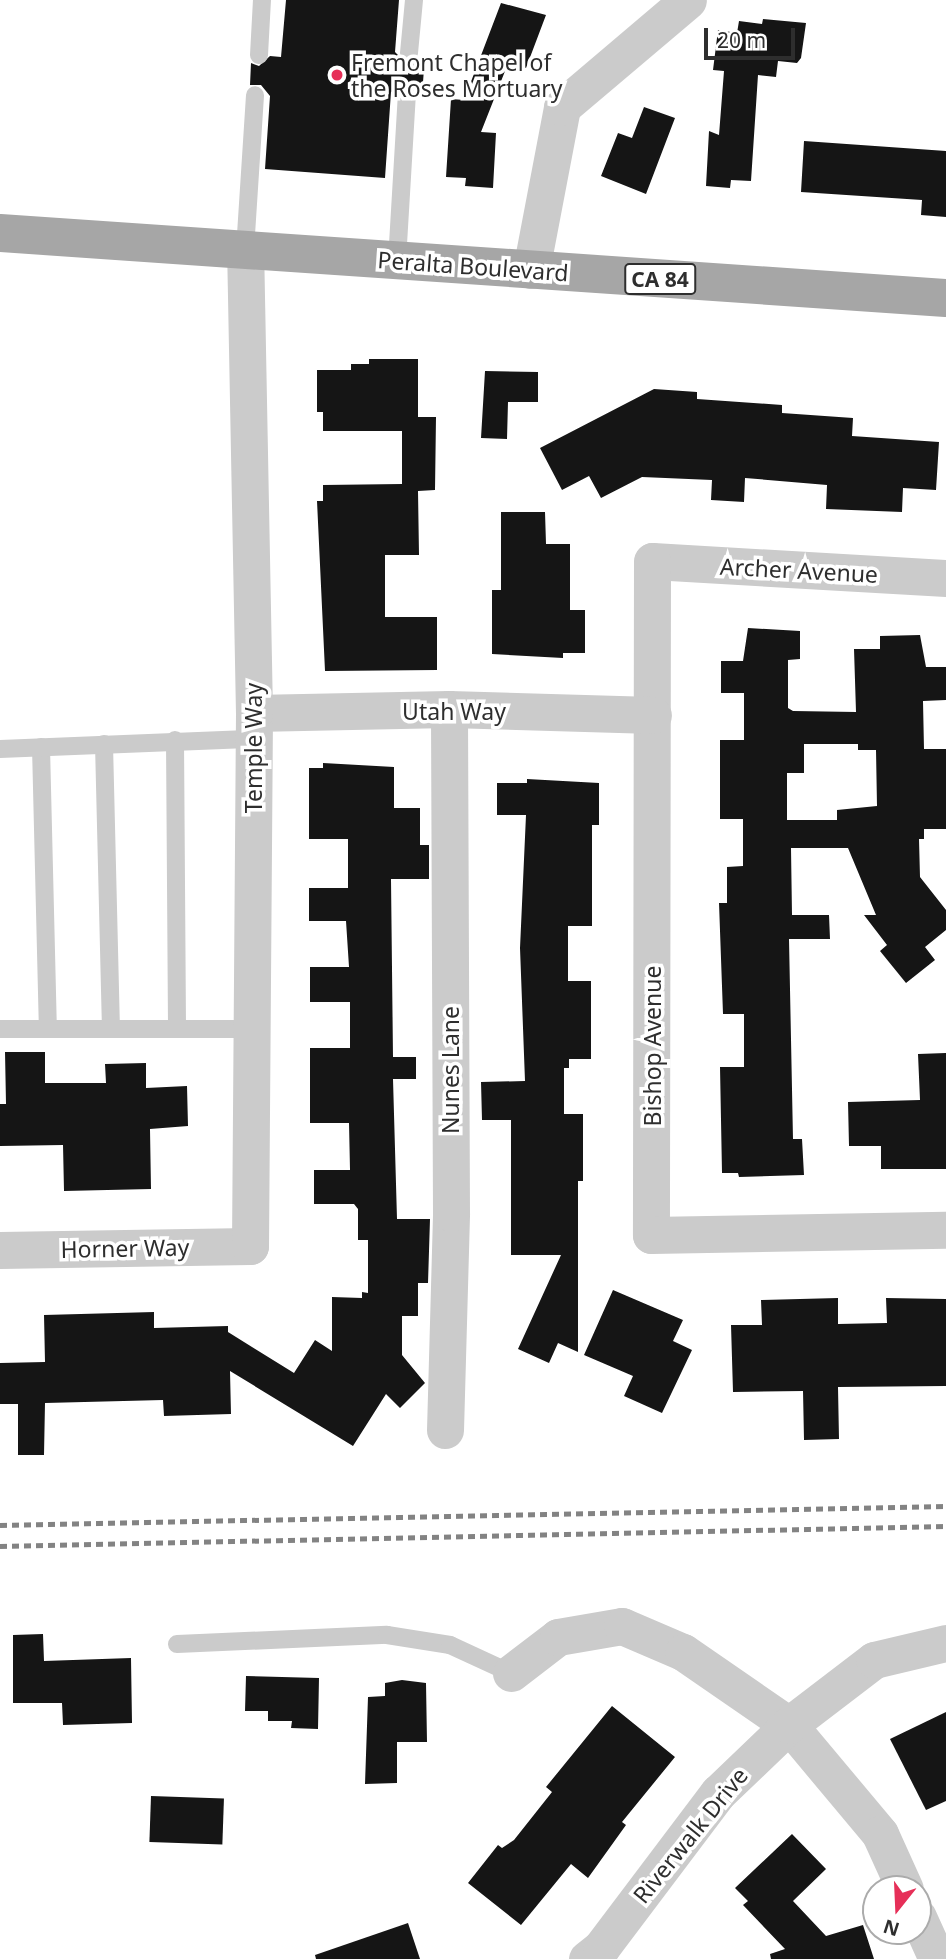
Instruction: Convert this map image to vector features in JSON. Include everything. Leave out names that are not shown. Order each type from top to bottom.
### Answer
[{"type":"main road","name":"Peralta Boulevard","points":[[0,233],[946,298]]},
{"type":"street","points":[[531,270],[562,107],[688,0]]},
{"type":"street","name":"Temple Way","points":[[245,250],[254,726],[250,1246]]},
{"type":"street","name":"Archer Avenue","points":[[652,561],[946,579]]},
{"type":"street","name":"Bishop Avenue","points":[[652,561],[652,1235],[946,1230]]},
{"type":"street","name":"Utah Way","points":[[254,726],[449,709],[653,715]]},
{"type":"street","name":"Nunes Lane","points":[[445,1430],[451,1213],[449,709]]},
{"type":"street","name":"Horner Way","points":[[0,1250],[250,1246]]},
{"type":"street","points":[[510,1673],[558,1637],[622,1626],[683,1651],[789,1725],[880,1834],[899,1875]]},
{"type":"street","name":"Riverwalk Drive","points":[[587,1959],[601,1948],[718,1793],[789,1725],[874,1660],[946,1643]]},
{"type":"lane","points":[[259,55],[262,0]]},
{"type":"lane","points":[[409,53],[414,0]]},
{"type":"lane","points":[[397,261],[407,94]]},
{"type":"lane","points":[[245,250],[256,95]]},
{"type":"lane","points":[[0,749],[175,740],[254,726]]},
{"type":"lane","points":[[175,740],[177,1029]]},
{"type":"lane","points":[[104,744],[111,1030]]},
{"type":"lane","points":[[41,747],[48,1029]]},
{"type":"lane","points":[[0,1029],[251,1029]]},
{"type":"lane","points":[[177,1644],[387,1635],[450,1645],[510,1673]]},
{"type":"building","name":"Fremont Chapel of the Roses Mortuary","points":[[286,0],[399,0],[395,52],[407,64],[425,55],[422,96],[408,83],[391,92],[385,178],[265,169],[270,96],[261,85],[250,85],[251,63],[259,66],[270,56],[281,57]]},
{"type":"building","points":[[501,3],[546,15],[526,68],[509,61],[481,132],[496,133],[493,188],[465,186],[466,178],[446,177],[451,99],[464,100]]},
{"type":"building","points":[[763,19],[806,23],[801,58],[797,63],[778,61],[776,77],[758,75],[751,181],[731,180],[730,188],[706,186],[709,131],[719,135],[724,71],[713,70],[718,30],[737,33],[739,21],[762,24]]},
{"type":"building","points":[[644,107],[675,118],[646,194],[601,176],[618,133],[632,138]]},
{"type":"building","points":[[804,141],[946,151],[946,217],[921,215],[922,200],[801,192]]},
{"type":"building","points":[[369,359],[418,359],[418,417],[436,417],[435,490],[418,491],[419,555],[385,555],[385,617],[437,617],[437,670],[325,671],[317,501],[323,501],[323,485],[402,484],[402,431],[323,431],[323,412],[317,412],[317,370],[351,370],[351,364],[369,364]]},
{"type":"building","points":[[485,371],[538,372],[538,402],[508,402],[507,439],[481,438]]},
{"type":"building","points":[[654,389],[697,392],[697,399],[782,405],[782,413],[853,418],[852,436],[939,442],[936,490],[903,488],[902,512],[826,509],[827,485],[745,478],[744,502],[711,500],[712,480],[642,477],[601,498],[589,476],[562,490],[540,448]]},
{"type":"building","points":[[501,512],[545,512],[546,544],[570,544],[570,610],[585,610],[585,653],[563,653],[563,658],[492,654],[492,590],[501,590]]},
{"type":"building","points":[[748,628],[800,631],[800,659],[788,660],[788,708],[793,711],[856,712],[854,649],[880,649],[880,636],[920,635],[926,667],[946,667],[946,700],[923,701],[924,749],[946,749],[946,829],[924,829],[924,839],[919,839],[920,877],[946,910],[946,930],[925,947],[935,960],[906,983],[880,951],[887,945],[864,915],[876,915],[848,848],[791,848],[792,915],[829,915],[830,939],[789,939],[793,1139],[802,1139],[804,1175],[739,1177],[738,1173],[722,1173],[720,1067],[744,1067],[744,1014],[723,1014],[719,903],[727,903],[727,867],[743,866],[743,819],[720,819],[720,740],[744,740],[744,693],[721,693],[721,661],[743,661]],"holes":[[[804,744],[858,744],[858,750],[876,750],[877,806],[837,810],[837,820],[787,820],[787,773],[804,773]]]},
{"type":"building","points":[[323,763],[394,767],[394,808],[420,808],[420,845],[429,845],[429,879],[391,879],[393,1057],[416,1057],[416,1079],[393,1079],[397,1219],[430,1219],[428,1283],[418,1283],[418,1316],[402,1316],[402,1355],[425,1383],[400,1408],[386,1394],[353,1446],[230,1371],[231,1414],[164,1416],[163,1400],[45,1403],[44,1455],[18,1455],[18,1404],[0,1404],[0,1363],[45,1362],[44,1315],[154,1312],[154,1328],[228,1326],[228,1332],[294,1373],[315,1340],[332,1351],[332,1297],[362,1298],[362,1292],[368,1293],[368,1240],[358,1240],[358,1209],[354,1204],[314,1204],[314,1170],[350,1170],[349,1123],[310,1123],[310,1048],[350,1048],[350,1002],[310,1002],[310,967],[349,967],[346,921],[309,921],[309,888],[348,888],[348,839],[309,839],[309,768],[323,768]]},
{"type":"building","points":[[527,779],[599,783],[599,825],[592,825],[592,926],[568,926],[568,981],[591,981],[591,1059],[569,1059],[569,1068],[564,1068],[564,1114],[583,1114],[583,1181],[578,1181],[578,1352],[558,1343],[549,1363],[518,1349],[561,1255],[511,1255],[511,1120],[482,1120],[481,1082],[525,1081],[520,948],[526,815],[497,815],[497,783],[527,783]]},
{"type":"building","points":[[5,1052],[45,1052],[45,1083],[106,1083],[105,1064],[146,1063],[146,1088],[187,1086],[188,1126],[150,1129],[151,1189],[64,1191],[63,1145],[0,1146],[0,1104],[6,1104]]},
{"type":"building","points":[[946,1053],[946,1169],[881,1169],[881,1146],[849,1146],[848,1102],[920,1100],[918,1054]]},
{"type":"building","points":[[613,1290],[683,1320],[673,1341],[692,1350],[662,1413],[624,1396],[633,1376],[584,1355]]},
{"type":"building","points":[[838,1298],[838,1324],[887,1323],[886,1298],[946,1299],[946,1386],[838,1387],[839,1439],[804,1440],[803,1391],[733,1392],[731,1325],[762,1325],[761,1300]]},
{"type":"building","points":[[43,1634],[44,1661],[131,1658],[132,1723],[63,1725],[62,1703],[13,1703],[13,1635]]},
{"type":"building","points":[[246,1676],[319,1678],[318,1729],[291,1728],[292,1721],[268,1721],[268,1711],[245,1711]]},
{"type":"building","points":[[402,1680],[426,1683],[427,1742],[397,1742],[397,1783],[365,1784],[368,1697],[385,1696],[385,1683]]},
{"type":"building","points":[[612,1706],[675,1757],[622,1822],[626,1825],[588,1878],[571,1864],[521,1925],[468,1883],[498,1845],[502,1848],[514,1840],[552,1792],[546,1787]]},
{"type":"building","points":[[946,1712],[946,1801],[926,1810],[890,1739]]},
{"type":"building","points":[[151,1796],[224,1799],[222,1845],[149,1842]]},
{"type":"building","points":[[792,1834],[826,1869],[793,1901],[826,1936],[862,1925],[862,1945],[869,1945],[874,1959],[771,1959],[770,1954],[785,1949],[743,1905],[748,1901],[735,1888]]},
{"type":"building","points":[[408,1923],[420,1959],[316,1959],[315,1955]]},
{"type":"railway","points":[[0,1525],[946,1506]]},
{"type":"railway","points":[[0,1546],[946,1526]]},
{"type":"place","name":"Fremont Chapel of the Roses Mortuary","points":[[337,75]]}]
